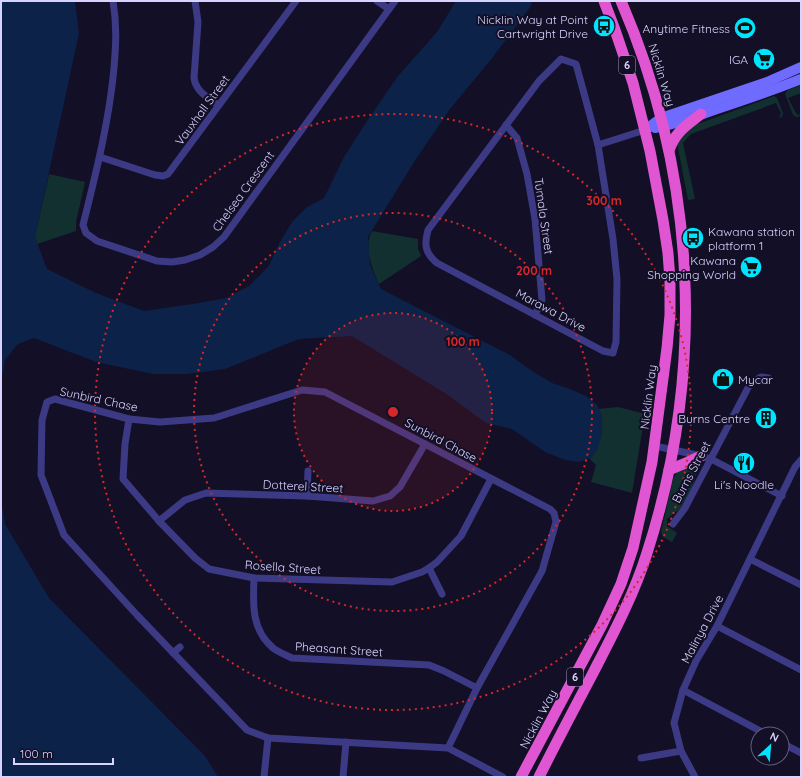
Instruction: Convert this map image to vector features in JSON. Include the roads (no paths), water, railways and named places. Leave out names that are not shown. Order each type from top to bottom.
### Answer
[{"type":"highway","name":"Nicklin Way","points":[[521,777],[602,625],[621,584],[633,548],[655,446],[669,332],[670,267],[663,220],[645,130],[633,83],[604,1]]},
{"type":"highway","name":"Nicklin Way","points":[[539,777],[608,644],[630,596],[647,553],[669,470],[681,404],[685,363],[686,323],[686,278],[682,225],[669,150],[651,80],[621,1]]},
{"type":"highway","points":[[669,150],[672,140],[677,133],[701,114]]},
{"type":"highway","points":[[669,470],[688,462],[706,457]]},
{"type":"main road","points":[[645,130],[801,67]]},
{"type":"main road","points":[[662,122],[701,114],[779,88],[801,79]]},
{"type":"street","name":"Chelsea Crescent","points":[[113,1],[117,31],[111,99],[100,157],[83,225],[86,233],[97,241],[157,261],[172,262],[200,256],[214,247],[224,237],[395,1]]},
{"type":"street","points":[[195,1],[198,22],[194,78],[195,86],[218,105]]},
{"type":"street","name":"Vauxhall Street","points":[[100,157],[155,175],[163,176],[168,174],[296,1]]},
{"type":"street","points":[[377,1],[389,9]]},
{"type":"street","name":"Marawa Drive","points":[[561,59],[576,64],[598,145],[613,238],[617,280],[616,342],[613,353],[603,351],[437,263],[430,257],[426,248],[426,237],[428,230],[506,125],[539,81],[561,59]]},
{"type":"street","name":"Tumala Street","points":[[506,125],[517,138],[527,174],[535,218],[542,300],[535,315]]},
{"type":"street","points":[[598,145],[645,130]]},
{"type":"street","name":"Burns Street","points":[[673,524],[685,508],[706,457],[750,384],[761,377],[768,378]]},
{"type":"street","name":"Sunbird Chase","points":[[448,748],[477,688],[542,571],[556,522],[554,513],[550,509],[325,392],[302,390],[214,418],[160,422],[129,419],[55,399],[47,402],[42,420],[41,475],[64,535],[173,653],[247,730],[268,738],[448,748],[503,777]]},
{"type":"street","name":"Rosella Street","points":[[129,419],[125,444],[124,479],[159,521],[195,558],[209,569],[254,578],[392,582],[422,572],[436,562],[461,536],[491,479]]},
{"type":"street","name":"Dotterel Street","points":[[159,521],[185,500],[196,495],[206,493],[307,496],[374,501],[390,496],[400,487],[425,444]]},
{"type":"street","points":[[655,446],[706,457],[782,496]]},
{"type":"street","name":"Malinya Drive","points":[[695,777],[681,751],[674,722],[683,690],[696,661],[716,626],[782,496],[795,467],[801,460]]},
{"type":"street","points":[[307,496],[308,471]]},
{"type":"street","points":[[750,559],[801,585]]},
{"type":"street","points":[[429,568],[442,594]]},
{"type":"street","name":"Pheasant Street","points":[[254,578],[253,612],[260,633],[273,649],[292,658],[429,665],[477,688]]},
{"type":"street","points":[[716,626],[801,670]]},
{"type":"street","points":[[173,653],[180,647]]},
{"type":"street","points":[[683,690],[751,726]]},
{"type":"street","points":[[264,777],[268,738]]},
{"type":"street","points":[[344,777],[346,742]]},
{"type":"street","points":[[790,747],[801,753]]},
{"type":"street","points":[[641,758],[681,751]]},
{"type":"water","points":[[1,1],[75,1],[79,33],[35,237],[47,269],[96,293],[144,311],[226,298],[249,286],[268,267],[292,222],[307,207],[324,198],[344,157],[369,118],[398,76],[437,32],[456,1],[532,1],[531,6],[493,57],[450,109],[416,159],[368,237],[370,265],[381,289],[510,355],[552,383],[586,396],[597,405],[602,416],[602,435],[597,450],[592,457],[579,462],[565,460],[545,452],[512,429],[486,423],[448,395],[352,336],[299,339],[225,369],[188,374],[153,374],[96,362],[34,338],[18,344],[5,360],[1,382]]},
{"type":"water","points":[[1,500],[5,524],[49,598],[205,756],[218,777],[1,777]]},
{"type":"place","name":"Nicklin Way at Point Cartwright Drive","points":[[604,26]]},
{"type":"place","name":"Anytime Fitness","points":[[745,28]]},
{"type":"place","name":"IGA","points":[[764,59]]},
{"type":"place","name":"Kawana station platform 1","points":[[693,238]]},
{"type":"place","name":"Kawana Shopping World","points":[[751,267]]},
{"type":"place","name":"Mycar","points":[[723,379]]},
{"type":"place","name":"Burns Centre","points":[[766,418]]},
{"type":"place","name":"Li's Noodle","points":[[744,463]]}]
